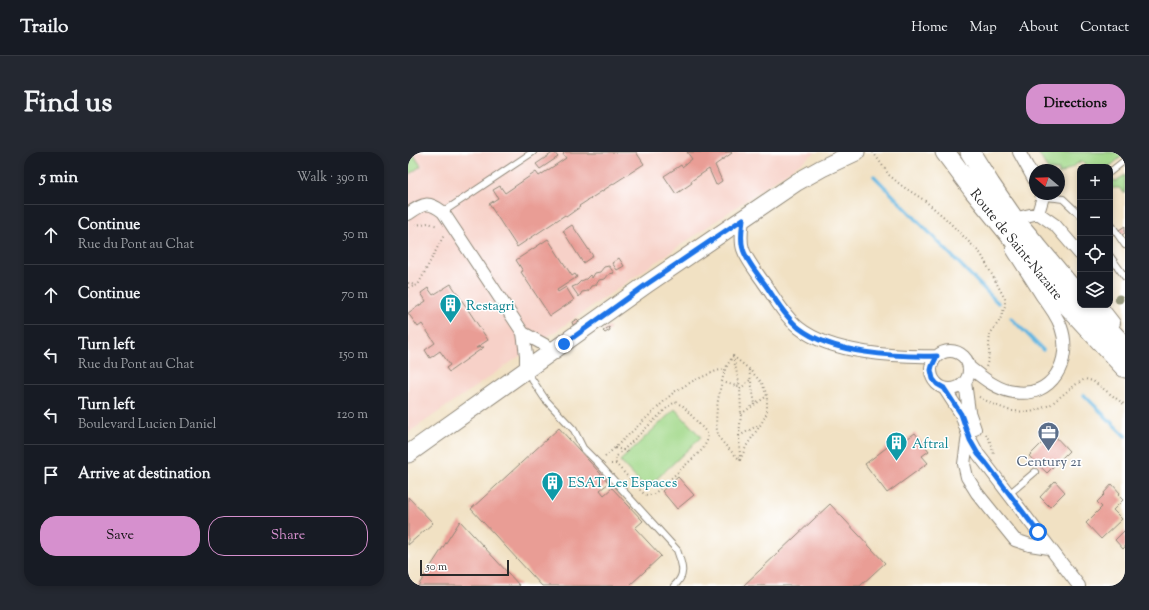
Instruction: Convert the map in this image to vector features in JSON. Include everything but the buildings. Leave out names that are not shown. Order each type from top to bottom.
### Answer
[{"type":"main road","points":[[797,182],[833,152]]},
{"type":"main road","points":[[408,454],[647,284],[797,182],[856,152]]},
{"type":"main road","name":"Route de Saint-Nazaire","points":[[945,152],[948,154],[974,191],[1061,298],[1125,368]]},
{"type":"main road","name":"Route de Saint-Nazaire","points":[[970,152],[1014,219],[1077,294]]},
{"type":"main road","points":[[1089,308],[1125,346]]},
{"type":"street","points":[[1019,152],[1029,170]]},
{"type":"street","points":[[743,219],[743,249],[750,262],[785,314],[812,337],[831,345],[850,349],[919,357],[937,356],[950,351],[959,353],[969,367],[999,387],[1013,392],[1028,393],[1040,389],[1051,381],[1061,368],[1065,349],[1061,327],[1052,310],[974,191]]},
{"type":"street","points":[[1038,213],[1041,200]]},
{"type":"street","points":[[410,220],[422,205],[434,206],[443,212],[448,226],[523,333],[554,350]]},
{"type":"street","points":[[1014,219],[1038,213]]},
{"type":"street","points":[[1038,213],[1054,225],[1077,251]]},
{"type":"street","points":[[1102,308],[1125,339]]},
{"type":"street","points":[[523,333],[526,354],[526,371]]},
{"type":"street","points":[[937,356],[931,370],[933,379],[937,384],[951,390],[965,382]]},
{"type":"street","points":[[969,367],[965,382],[969,412],[986,463]]},
{"type":"street","points":[[944,388],[961,414],[968,435],[978,454],[1079,586]]},
{"type":"street","points":[[968,435],[964,464],[967,477],[977,493],[1015,540],[1030,545],[1049,548]]},
{"type":"lane","points":[[443,212],[533,152]]},
{"type":"lane","points":[[1113,170],[1124,163]]},
{"type":"lane","points":[[1063,200],[1077,212]]},
{"type":"lane","points":[[1113,227],[1125,245]]},
{"type":"lane","points":[[1113,260],[1125,277]]},
{"type":"lane","points":[[526,371],[545,399],[574,430],[583,448],[677,550],[683,568],[680,580],[674,586]]},
{"type":"lane","points":[[1009,494],[1035,472]]},
{"type":"path","points":[[873,152],[889,175],[902,186],[924,200],[944,217],[981,254],[1005,299],[1005,306],[1000,320],[990,334],[989,357],[985,370]]},
{"type":"path","points":[[408,288],[418,285],[448,226],[410,220]]},
{"type":"path","points":[[408,282],[416,286]]},
{"type":"path","points":[[733,356],[726,369],[722,382],[717,403],[716,425],[719,437],[740,460]]},
{"type":"path","points":[[733,356],[749,369],[762,383],[767,396],[766,413],[740,460]]},
{"type":"path","points":[[733,356],[740,388],[740,460]]},
{"type":"path","points":[[598,463],[674,392],[693,380],[716,371],[726,369]]},
{"type":"path","points":[[749,369],[755,404]]},
{"type":"path","points":[[976,396],[995,406],[1011,411],[1031,412],[1050,405],[1085,379],[1093,381],[1125,405]]},
{"type":"path","points":[[740,388],[750,380]]},
{"type":"path","points":[[722,382],[740,388]]},
{"type":"path","points":[[740,414],[767,396]]},
{"type":"path","points":[[675,402],[683,406],[708,434],[708,441],[702,449],[653,495],[644,494],[616,464],[616,457],[623,450],[675,402]]},
{"type":"path","points":[[739,436],[761,424]]},
{"type":"path","points":[[615,448],[629,453]]},
{"type":"shaded area","points":[[408,152],[816,152],[408,433]]},
{"type":"green space","points":[[408,152],[412,152],[421,166],[408,175]]},
{"type":"green space","points":[[1038,152],[1125,152],[1125,154],[1113,164],[1085,164],[1080,162],[1065,171],[1065,164],[1045,164]]},
{"type":"green space","points":[[1125,175],[1125,194],[1120,188],[1113,188],[1113,180],[1116,181]]},
{"type":"green space","points":[[675,409],[701,437],[646,489],[620,461]]},
{"type":"waterway","points":[[874,176],[998,303]]},
{"type":"waterway","points":[[1011,318],[1043,350]]},
{"type":"waterway","points":[[1084,395],[1125,436]]},
{"type":"place","name":"Restagri","points":[[451,324]]},
{"type":"place","name":"Century 21","points":[[1049,452]]},
{"type":"place","name":"Aftral","points":[[896,462]]},
{"type":"place","name":"ESAT Les Espaces","points":[[552,502]]},
{"type":"route","points":[[564,344],[647,284],[743,219],[743,249],[750,262],[785,314],[812,337],[831,345],[850,349],[919,357],[937,356],[931,370],[933,379],[937,384],[944,388],[961,414],[968,435],[978,454],[1038,532]]}]
